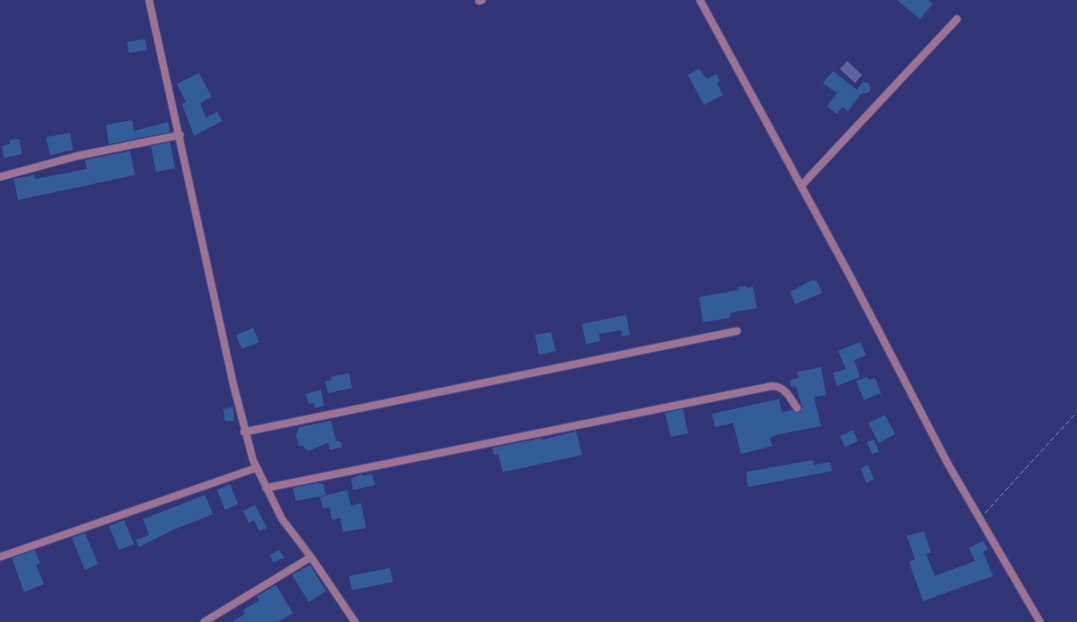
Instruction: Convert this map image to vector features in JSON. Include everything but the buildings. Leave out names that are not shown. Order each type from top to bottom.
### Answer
[{"type":"street","points":[[149,0],[244,432],[256,468],[282,519],[311,556],[355,622]]},
{"type":"street","points":[[700,0],[979,520],[1040,622]]},
{"type":"street","points":[[801,186],[957,19]]},
{"type":"street","points":[[0,177],[78,156],[180,136]]},
{"type":"street","points":[[244,432],[737,331]]},
{"type":"street","points":[[266,488],[772,386],[787,392],[797,408]]},
{"type":"street","points":[[0,557],[256,468]]},
{"type":"street","points":[[204,622],[311,556]]},
{"type":"path","points":[[979,520],[1077,412]]},
{"type":"water","points":[[847,61],[862,75],[855,83],[840,69]]}]
